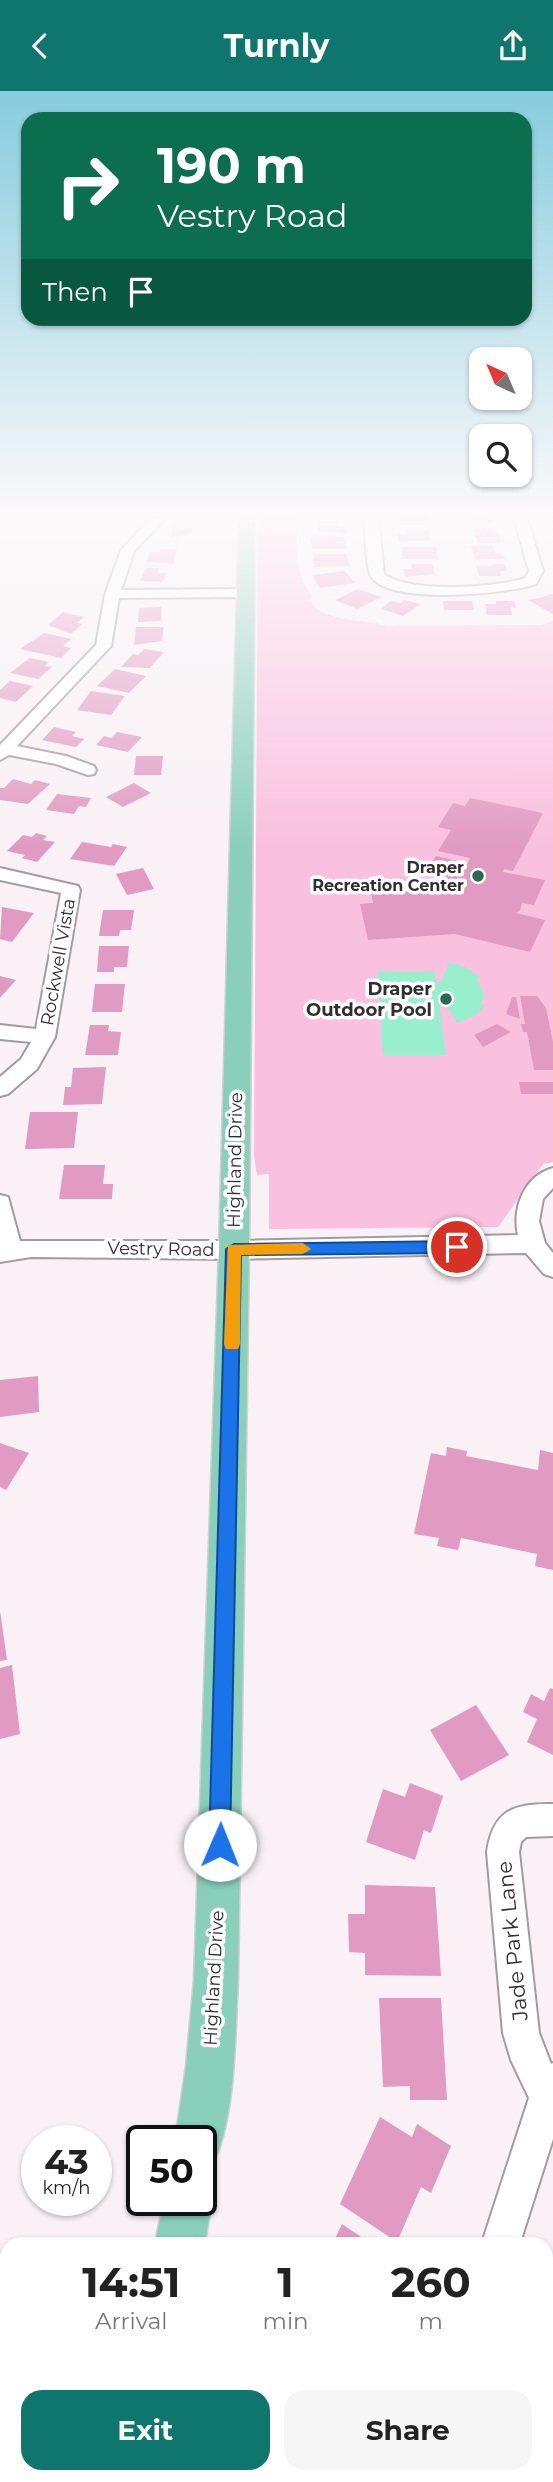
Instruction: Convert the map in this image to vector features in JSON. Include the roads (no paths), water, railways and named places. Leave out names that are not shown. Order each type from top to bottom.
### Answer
[{"type":"main road","name":"Highland Drive","points":[[201,2125],[216,1980],[234,1249],[244,626]]},
{"type":"main road","points":[[181,2237],[185,2216]]},
{"type":"street","points":[[3,752],[99,652],[108,626]]},
{"type":"street","points":[[3,752],[60,760],[88,769]]},
{"type":"street","name":"Rockwell Vista","points":[[0,874],[71,890],[45,1037],[29,1064],[0,1089]]},
{"type":"street","points":[[0,1031],[45,1037]]},
{"type":"street","points":[[553,1176],[542,1182],[529,1200],[526,1222],[532,1244],[553,1268]]},
{"type":"street","points":[[0,1203],[5,1252]]},
{"type":"street","name":"Vestry Road","points":[[5,1252],[64,1248],[234,1249],[532,1244]]},
{"type":"street","name":"Jade Park Lane","points":[[551,2088],[529,2060],[521,2033],[503,1852],[504,1839],[513,1826],[531,1819],[553,1820]]},
{"type":"street","points":[[503,2237],[551,2088]]},
{"type":"place","name":"Draper Recreation Center","points":[[478,876]]},
{"type":"place","name":"Draper Outdoor Pool","points":[[446,999]]}]
